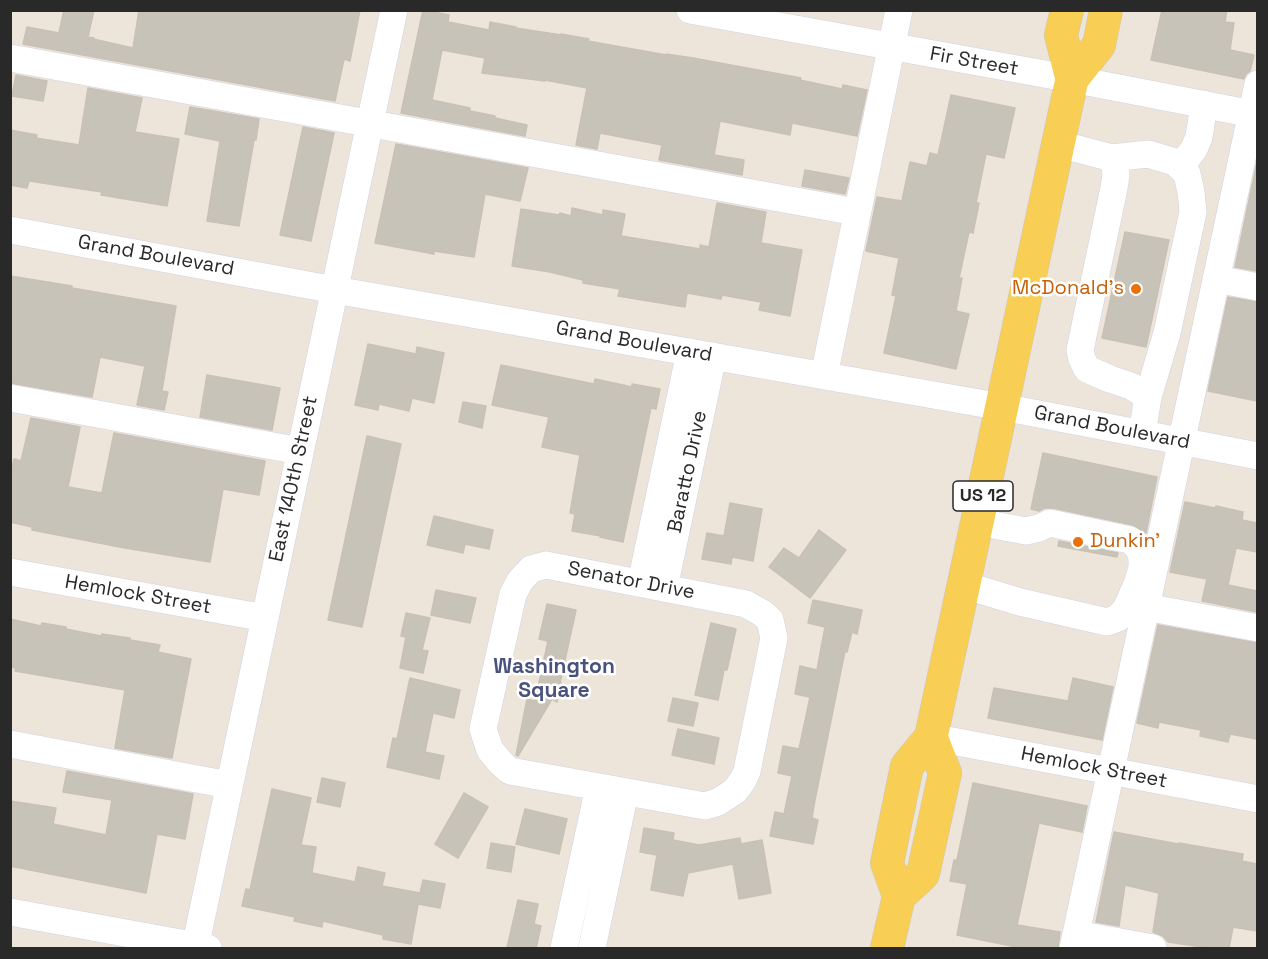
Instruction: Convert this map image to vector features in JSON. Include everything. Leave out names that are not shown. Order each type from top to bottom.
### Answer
[{"type":"main road","name":"US 12","points":[[932,737],[1072,79],[1061,34],[1067,10]]},
{"type":"main road","name":"US 12","points":[[1072,79],[1099,45],[1106,10]]},
{"type":"main road","points":[[887,948],[899,896],[923,874],[945,773],[932,737]]},
{"type":"street","name":"East 140th Street","points":[[199,948],[229,785],[394,10]]},
{"type":"street","name":"Fir Street","points":[[690,10],[1254,114]]},
{"type":"street","points":[[824,375],[899,10]]},
{"type":"street","points":[[10,58],[856,212]]},
{"type":"street","points":[[1153,948],[1074,941],[1216,279],[1254,114],[1257,84]]},
{"type":"street","points":[[1180,167],[1194,149],[1199,137],[1204,104]]},
{"type":"street","points":[[1059,144],[1111,158],[1148,154],[1175,162],[1187,174],[1193,212],[1167,333],[1148,397],[1142,434]]},
{"type":"street","points":[[1111,158],[1116,174],[1114,188],[1080,350],[1088,369],[1131,386],[1148,397]]},
{"type":"street","name":"Grand Boulevard","points":[[10,230],[334,290],[1002,407],[1257,456]]},
{"type":"street","points":[[1216,279],[1257,287]]},
{"type":"street","name":"Baratto Drive","points":[[652,585],[701,354]]},
{"type":"street","points":[[10,398],[300,451]]},
{"type":"street","points":[[964,585],[1020,602],[1107,622],[1118,618],[1126,609],[1142,568],[1142,557],[1138,547],[1130,540],[1050,523],[1026,531],[977,522]]},
{"type":"street","name":"Senator Drive","points":[[546,565],[746,603],[770,621],[774,638],[747,771],[735,791],[718,802],[705,806],[612,790],[510,771],[490,750],[483,729],[513,594],[520,581],[531,569],[546,565]]},
{"type":"street","name":"Hemlock Street","points":[[10,572],[264,618]]},
{"type":"street","points":[[1146,607],[1257,628]]},
{"type":"street","name":"Hemlock Street","points":[[932,737],[1257,800]]},
{"type":"street","points":[[10,744],[229,785]]},
{"type":"street","points":[[564,948],[612,790]]},
{"type":"street","points":[[592,948],[612,790]]},
{"type":"street","points":[[10,912],[199,948]]},
{"type":"building","points":[[64,10],[94,10],[88,37],[133,48],[139,10],[360,10],[350,61],[344,59],[335,101],[23,44],[27,27],[59,33]]},
{"type":"building","points":[[423,10],[449,15],[448,22],[489,30],[490,22],[801,78],[800,80],[842,89],[843,85],[867,90],[857,136],[792,123],[790,135],[720,121],[714,155],[744,160],[742,175],[659,160],[662,145],[600,133],[597,149],[576,145],[587,88],[545,80],[482,73],[485,58],[442,50],[432,100],[470,108],[470,111],[527,125],[525,136],[401,113]]},
{"type":"building","points":[[1162,10],[1227,10],[1225,22],[1234,23],[1230,50],[1254,55],[1250,71],[1244,79],[1151,60]]},
{"type":"building","points":[[16,75],[47,81],[43,101],[12,96]]},
{"type":"building","points":[[88,88],[142,98],[135,132],[179,139],[167,206],[101,195],[102,192],[29,181],[27,188],[10,185],[10,130],[37,135],[36,138],[79,145]]},
{"type":"building","points":[[951,95],[1015,108],[1004,158],[986,154],[976,203],[979,203],[973,233],[969,232],[959,278],[962,278],[956,311],[969,314],[956,369],[884,353],[896,296],[892,295],[899,258],[866,251],[877,197],[902,201],[910,162],[927,166],[930,153],[938,155]]},
{"type":"building","points":[[190,107],[259,119],[239,226],[207,221],[220,141],[185,134]]},
{"type":"building","points":[[303,127],[334,133],[311,241],[280,235]]},
{"type":"building","points":[[396,144],[528,168],[520,201],[485,194],[474,257],[434,251],[434,254],[375,243]]},
{"type":"building","points":[[1257,162],[1257,271],[1235,267]]},
{"type":"building","points":[[805,170],[849,178],[845,194],[802,186]]},
{"type":"building","points":[[717,203],[766,212],[761,243],[802,250],[790,316],[759,310],[761,302],[722,295],[721,299],[687,293],[685,307],[618,296],[620,289],[583,283],[583,280],[550,272],[512,266],[521,209],[571,216],[572,208],[603,215],[603,210],[625,214],[621,236],[700,249],[700,245],[709,247]]},
{"type":"building","name":"McDonald's","points":[[1125,232],[1169,240],[1146,347],[1102,338]]},
{"type":"building","points":[[10,276],[176,306],[162,391],[168,392],[164,410],[137,405],[145,366],[100,357],[92,397],[10,383]]},
{"type":"building","points":[[1228,297],[1257,302],[1257,401],[1208,391]]},
{"type":"building","points":[[368,344],[416,354],[417,347],[444,353],[434,403],[412,398],[409,411],[379,404],[378,410],[355,405]]},
{"type":"building","points":[[501,365],[594,384],[595,379],[632,387],[632,384],[660,389],[656,409],[651,408],[623,542],[572,531],[575,514],[570,513],[580,455],[542,447],[549,417],[492,405]]},
{"type":"building","points":[[207,375],[280,388],[272,430],[200,417]]},
{"type":"building","points":[[463,402],[486,406],[482,428],[459,422]]},
{"type":"building","points":[[31,418],[80,427],[68,487],[102,493],[114,433],[265,461],[259,495],[223,489],[210,562],[32,530],[32,527],[10,522],[10,476],[14,459],[21,461]]},
{"type":"building","points":[[367,436],[401,444],[362,627],[328,620]]},
{"type":"building","points":[[1043,453],[1157,477],[1146,533],[1133,525],[1053,508],[1044,508],[1039,511],[1031,509]]},
{"type":"building","points":[[1185,502],[1243,512],[1242,520],[1257,523],[1257,552],[1236,548],[1228,585],[1257,591],[1257,612],[1202,601],[1207,579],[1170,572]]},
{"type":"building","points":[[730,503],[762,509],[753,561],[732,557],[731,564],[702,559],[707,533],[724,536]]},
{"type":"building","points":[[434,516],[493,530],[489,549],[465,544],[463,553],[427,545]]},
{"type":"building","points":[[819,530],[846,550],[810,598],[769,567],[784,548],[799,558]]},
{"type":"building","points":[[1059,541],[1118,553],[1117,557],[1058,546]]},
{"type":"building","points":[[436,590],[476,598],[470,623],[431,615]]},
{"type":"building","points":[[813,600],[862,610],[857,634],[852,632],[847,652],[845,651],[812,818],[818,820],[813,844],[770,836],[775,812],[784,814],[792,776],[778,773],[783,746],[799,749],[810,697],[795,694],[800,666],[817,670],[825,627],[808,623]]},
{"type":"building","points":[[547,604],[576,610],[557,702],[552,699],[518,756],[516,755],[527,699],[535,701],[548,641],[539,639]]},
{"type":"building","points":[[406,613],[430,618],[422,650],[428,651],[423,673],[400,668],[406,637],[401,636]]},
{"type":"building","points":[[10,619],[41,626],[42,623],[66,627],[66,629],[101,636],[102,634],[130,638],[130,640],[160,645],[158,652],[191,659],[172,758],[115,748],[125,690],[15,671],[16,668],[10,667]]},
{"type":"building","points":[[711,623],[736,629],[718,700],[695,695]]},
{"type":"building","points":[[1158,625],[1257,643],[1257,739],[1230,734],[1228,742],[1200,736],[1201,730],[1159,722],[1158,728],[1137,723]]},
{"type":"building","points":[[410,678],[460,690],[454,718],[433,713],[425,752],[444,756],[439,779],[387,767],[393,738],[397,739]]},
{"type":"building","points":[[1073,678],[1113,687],[1102,740],[988,718],[994,688],[1068,701]]},
{"type":"building","points":[[673,698],[698,703],[693,726],[668,721]]},
{"type":"building","points":[[678,729],[719,738],[714,764],[672,755]]},
{"type":"building","points":[[67,771],[193,794],[185,839],[157,834],[146,893],[10,866],[10,801],[56,808],[53,824],[106,835],[112,800],[63,792]]},
{"type":"building","points":[[322,778],[345,783],[340,807],[317,802]]},
{"type":"building","points":[[973,783],[1087,806],[1082,832],[1039,823],[1017,925],[1060,932],[1058,948],[1021,948],[957,935],[967,884],[950,881],[954,860],[957,860]]},
{"type":"building","points":[[272,789],[311,798],[301,845],[316,847],[312,873],[355,882],[358,867],[385,873],[382,886],[420,893],[423,880],[445,884],[440,908],[418,904],[411,944],[383,939],[383,935],[323,921],[322,927],[294,921],[295,917],[242,906],[246,889],[250,890]]},
{"type":"building","points":[[464,793],[488,807],[458,858],[435,844]]},
{"type":"building","points":[[525,809],[567,819],[559,854],[516,844]]},
{"type":"building","points":[[644,828],[674,833],[673,840],[699,845],[740,838],[741,844],[762,840],[771,893],[739,899],[733,864],[688,873],[683,896],[651,890],[657,855],[640,852]]},
{"type":"building","points":[[1114,832],[1243,854],[1242,861],[1257,864],[1257,931],[1233,927],[1229,948],[1209,948],[1168,942],[1163,936],[1153,932],[1159,893],[1125,885],[1119,926],[1096,922]]},
{"type":"building","points":[[491,843],[515,847],[511,872],[487,868]]},
{"type":"building","points":[[518,900],[538,904],[534,924],[541,926],[536,948],[507,948]]},
{"type":"place","name":"McDonald's","points":[[1136,289]]},
{"type":"place","name":"Dunkin'","points":[[1078,542]]},
{"type":"district","name":"Washington Square","points":[[554,679]]}]
